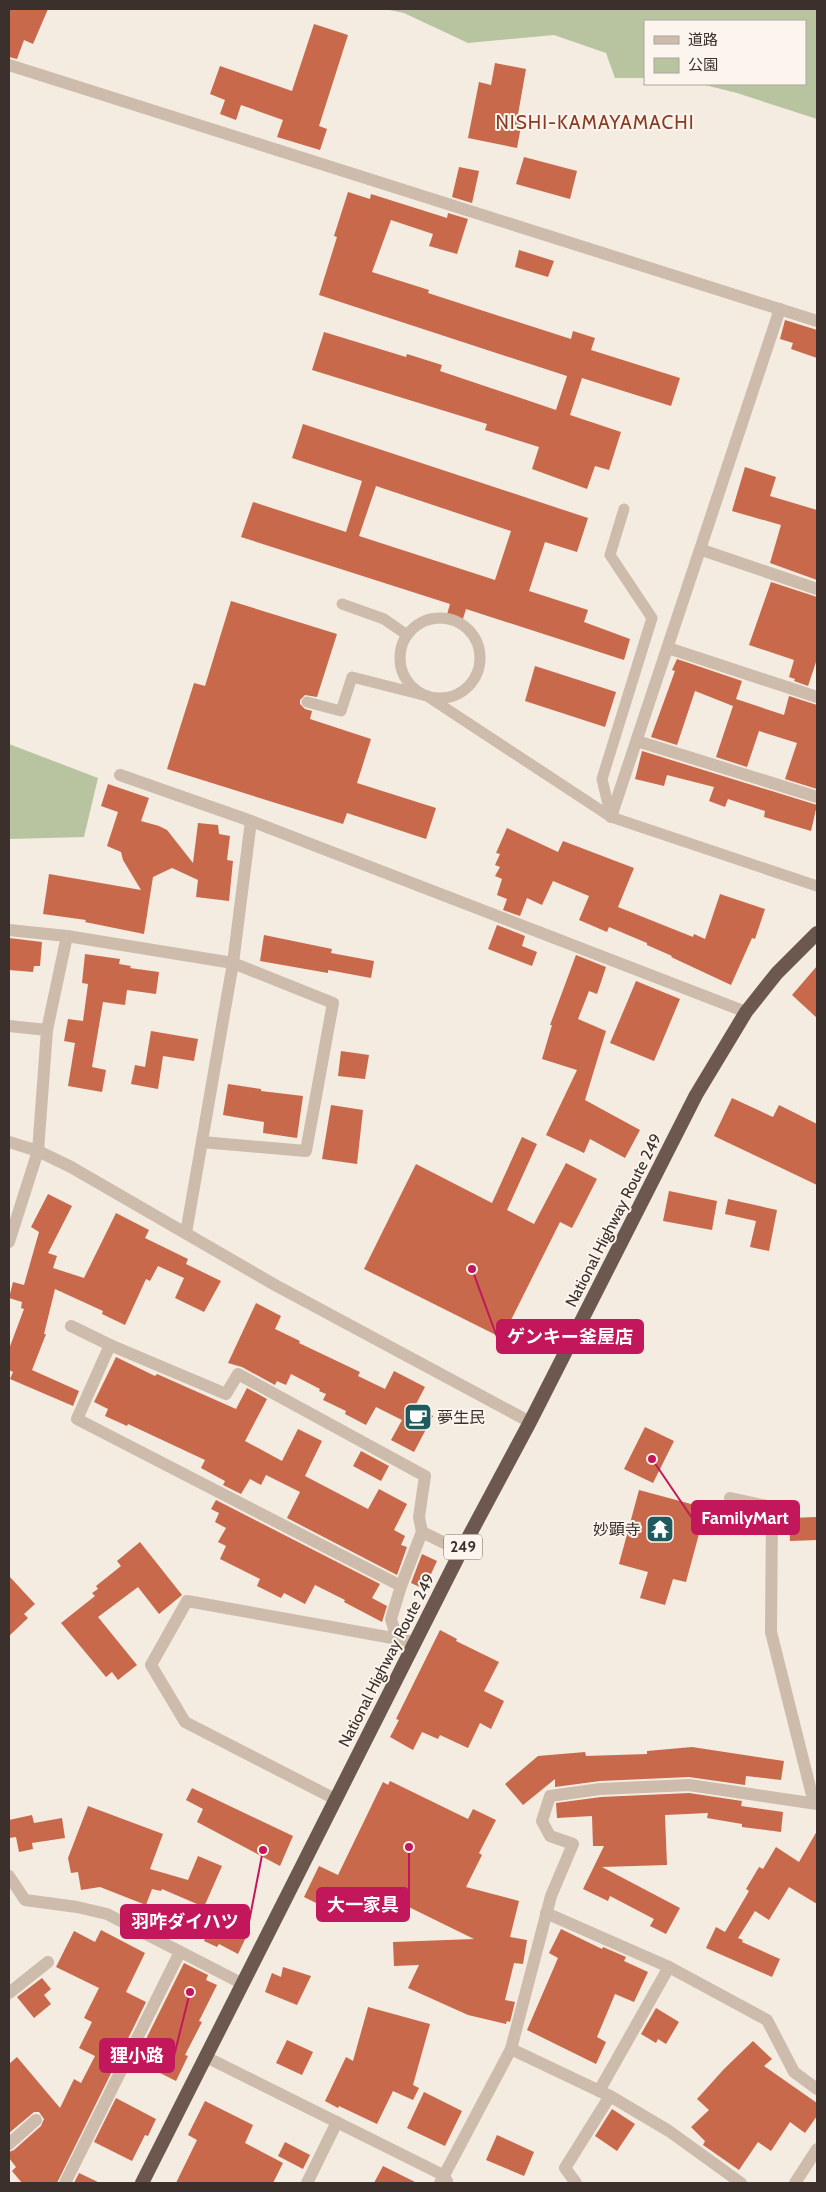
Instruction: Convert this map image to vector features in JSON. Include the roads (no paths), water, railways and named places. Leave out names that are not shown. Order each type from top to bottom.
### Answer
[{"type":"highway","name":"National Highway Route 249","points":[[142,2183],[461,1551],[530,1422],[696,1095],[746,1012],[777,973],[817,933]]},
{"type":"street","points":[[9,65],[817,321]]},
{"type":"street","points":[[611,817],[702,550],[780,310]]},
{"type":"street","points":[[702,550],[817,589]]},
{"type":"street","points":[[668,648],[817,697]]},
{"type":"street","points":[[637,741],[817,797]]},
{"type":"street","points":[[120,774],[250,821],[746,1012]]},
{"type":"street","points":[[186,1233],[234,963],[250,821]]},
{"type":"street","points":[[9,930],[67,936],[234,963],[333,1003],[306,1151],[202,1142]]},
{"type":"street","points":[[9,1242],[38,1151],[46,1030],[67,936]]},
{"type":"street","points":[[9,1026],[46,1030]]},
{"type":"street","points":[[9,1142],[38,1151],[71,1167],[275,1285],[530,1422]]},
{"type":"street","points":[[71,1326],[110,1345],[226,1394],[238,1374],[425,1476],[419,1517],[422,1532],[401,1586],[391,1619],[397,1639]]},
{"type":"street","points":[[110,1345],[77,1419],[401,1586]]},
{"type":"street","points":[[206,2057],[337,2122],[444,2181],[511,2049],[551,1896],[573,1844],[550,1836],[542,1821],[550,1796],[600,1789],[689,1785],[816,1803],[771,1632],[772,1507],[730,1498]]},
{"type":"street","points":[[422,1532],[461,1551]]},
{"type":"street","points":[[335,1799],[185,1722],[151,1665],[187,1601],[415,1642]]},
{"type":"street","points":[[9,1876],[25,1900],[107,1914],[243,1984]]},
{"type":"street","points":[[546,1913],[669,1967],[767,2020],[794,2072],[817,2089]]},
{"type":"street","points":[[65,2183],[180,1952]]},
{"type":"street","points":[[9,1993],[48,1962]]},
{"type":"street","points":[[576,2183],[565,2168],[605,2094],[669,1967]]},
{"type":"street","points":[[511,2049],[605,2094],[669,2131],[741,2183]]},
{"type":"street","points":[[9,2144],[36,2120]]},
{"type":"street","points":[[307,2183],[337,2122]]},
{"type":"street","points":[[795,2183],[817,2149]]},
{"type":"lane","points":[[611,817],[602,779],[652,618],[610,555],[624,510]]},
{"type":"lane","points":[[342,604],[384,619],[407,635]]},
{"type":"lane","points":[[307,702],[341,711],[352,677],[427,696],[440,698],[454,695],[466,688],[474,678],[479,665],[479,651],[474,638],[466,628],[454,621],[441,618],[428,620],[415,626],[407,635],[401,646],[400,658],[402,670],[407,681],[416,690],[427,696],[611,817],[817,886]]},
{"type":"place","name":"ゲンキー釜屋店","points":[[472,1269]]},
{"type":"place","name":"夢生民","points":[[418,1417]]},
{"type":"place","name":"FamilyMart","points":[[652,1459]]},
{"type":"place","name":"妙顕寺","points":[[660,1529]]},
{"type":"place","name":"大一家具","points":[[409,1847]]},
{"type":"place","name":"羽咋ダイハツ","points":[[263,1850]]},
{"type":"place","name":"狸小路","points":[[190,1992]]},
{"type":"district","name":"NISHI-KAMAYAMACHI","points":[[595,122]]}]
